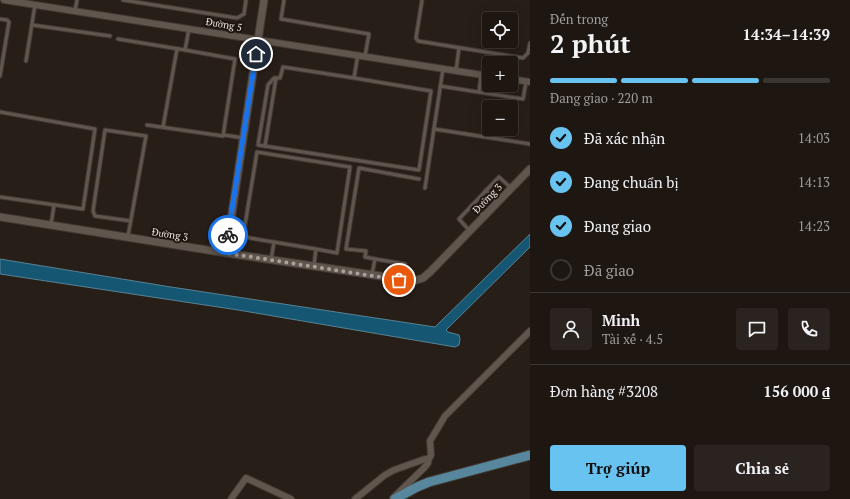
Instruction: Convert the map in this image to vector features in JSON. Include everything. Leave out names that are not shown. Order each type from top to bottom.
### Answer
[{"type":"main road","points":[[396,499],[429,482],[530,455]]},
{"type":"street","name":"Đường 5","points":[[4,0],[258,40],[358,54],[481,75]]},
{"type":"street","points":[[226,253],[264,0]]},
{"type":"street","points":[[518,80],[528,82]]},
{"type":"street","name":"Đường 3","points":[[0,217],[372,276],[414,281],[423,278],[530,169]]},
{"type":"street","points":[[392,499],[428,464],[431,455],[430,441],[445,416],[530,331]]},
{"type":"street","points":[[355,499],[385,475],[394,470],[404,468],[419,461],[428,461]]},
{"type":"street","points":[[231,499],[242,482],[251,480],[291,499]]},
{"type":"lane","points":[[75,11],[77,0]]},
{"type":"lane","points":[[124,0],[237,18],[244,14],[246,0]]},
{"type":"lane","points":[[284,0],[281,19],[369,34],[366,56]]},
{"type":"lane","points":[[422,0],[416,38],[418,41],[523,58],[528,54],[530,43]]},
{"type":"lane","points":[[26,61],[35,5]]},
{"type":"lane","points":[[0,19],[7,20],[9,24],[0,76]]},
{"type":"lane","points":[[32,25],[110,36]]},
{"type":"lane","points":[[185,50],[189,29]]},
{"type":"lane","points":[[118,39],[235,59],[224,134]]},
{"type":"lane","points":[[456,71],[459,48]]},
{"type":"lane","points":[[163,127],[177,49]]},
{"type":"lane","points":[[354,78],[358,54]]},
{"type":"lane","points":[[283,67],[354,78],[431,91],[419,170],[258,145],[268,85],[276,78],[280,78],[283,67]]},
{"type":"lane","points":[[425,188],[443,68]]},
{"type":"lane","points":[[479,92],[481,75]]},
{"type":"lane","points":[[265,146],[276,78]]},
{"type":"lane","points":[[440,86],[523,100],[528,82]]},
{"type":"lane","points":[[264,110],[271,111]]},
{"type":"lane","points":[[0,112],[95,129],[83,209],[0,197]]},
{"type":"lane","points":[[147,125],[223,136],[224,134],[244,138]]},
{"type":"lane","points":[[434,129],[530,144]]},
{"type":"lane","points":[[128,238],[131,221],[146,136],[105,130],[93,214],[95,216],[131,221]]},
{"type":"lane","points":[[256,152],[350,167],[337,253],[316,249],[247,237],[244,234],[256,152]]},
{"type":"lane","points":[[405,264],[365,257],[366,251],[346,249],[359,168],[419,178]]},
{"type":"lane","points":[[470,231],[459,219],[486,190],[499,177],[511,188]]},
{"type":"lane","points":[[486,190],[498,202]]},
{"type":"lane","points":[[51,225],[54,205]]},
{"type":"lane","points":[[472,205],[484,216]]},
{"type":"lane","points":[[271,260],[274,242]]},
{"type":"lane","points":[[314,267],[316,249]]},
{"type":"lane","points":[[372,276],[375,259]]},
{"type":"water","points":[[530,234],[530,247],[446,330],[459,335],[459,345],[455,347],[238,310],[0,274],[0,259],[171,287],[435,327]]},
{"type":"way so far","points":[[228,235],[226,253],[399,280]]},
{"type":"route","points":[[228,235],[256,54]]}]
